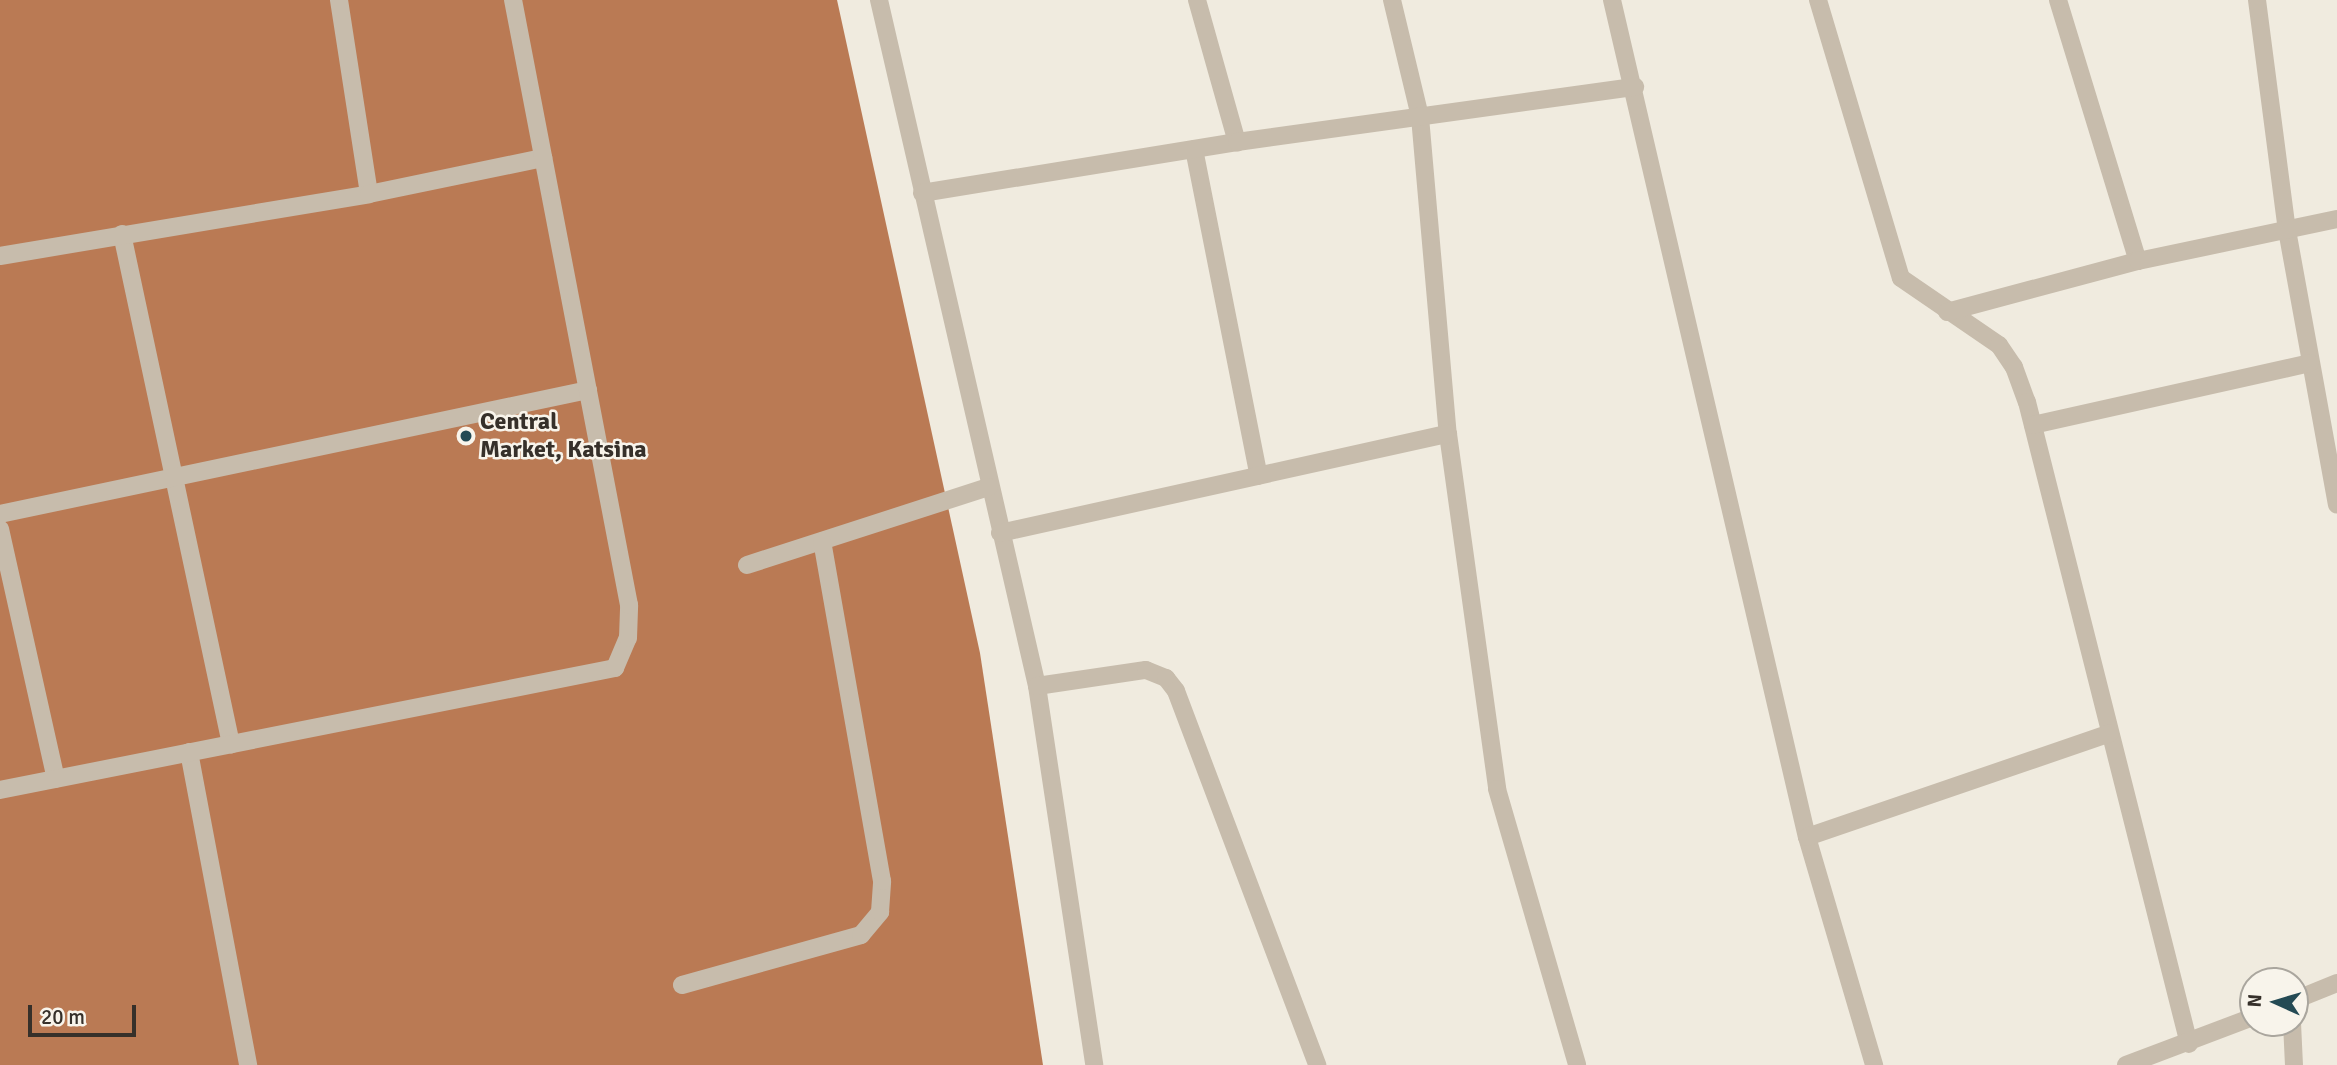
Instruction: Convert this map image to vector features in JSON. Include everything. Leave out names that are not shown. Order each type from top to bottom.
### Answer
[{"type":"street","points":[[339,0],[369,194]]},
{"type":"street","points":[[0,790],[615,668],[628,638],[629,605],[513,0]]},
{"type":"street","points":[[879,0],[989,487],[1037,686],[1094,1065]]},
{"type":"street","points":[[1197,0],[1237,142]]},
{"type":"street","points":[[1392,0],[1420,117],[1448,433],[1497,789],[1577,1065]]},
{"type":"street","points":[[1612,0],[1635,87],[1807,837],[1874,1065]]},
{"type":"street","points":[[1818,0],[1901,278],[1947,312],[1999,345],[2014,367],[2033,425],[2189,1044]]},
{"type":"street","points":[[2059,0],[2138,261]]},
{"type":"street","points":[[2257,0],[2287,230],[2337,504]]},
{"type":"street","points":[[922,193],[1237,142],[1635,87]]},
{"type":"street","points":[[1194,149],[1259,476]]},
{"type":"street","points":[[0,256],[369,194],[543,158]]},
{"type":"street","points":[[1947,312],[2138,261],[2337,219]]},
{"type":"street","points":[[122,234],[231,744]]},
{"type":"street","points":[[2033,425],[2310,363]]},
{"type":"street","points":[[0,514],[588,390]]},
{"type":"street","points":[[1000,533],[1448,433]]},
{"type":"street","points":[[747,565],[989,487]]},
{"type":"street","points":[[0,529],[56,779]]},
{"type":"street","points":[[682,985],[861,935],[880,912],[882,881],[822,541]]},
{"type":"street","points":[[1037,686],[1146,670],[1171,684],[1317,1065]]},
{"type":"street","points":[[1807,837],[2110,733]]},
{"type":"street","points":[[189,752],[248,1065]]},
{"type":"street","points":[[2309,994],[2337,983]]},
{"type":"street","points":[[2126,1065],[2189,1044],[2239,1023]]},
{"type":"street","points":[[2293,1037],[2294,1065]]},
{"type":"building","name":"Central Market, Katsina","points":[[0,0],[837,0],[980,653],[1043,1065],[0,1065]]},
{"type":"place","name":"Central Market, Katsina","points":[[466,436]]}]
